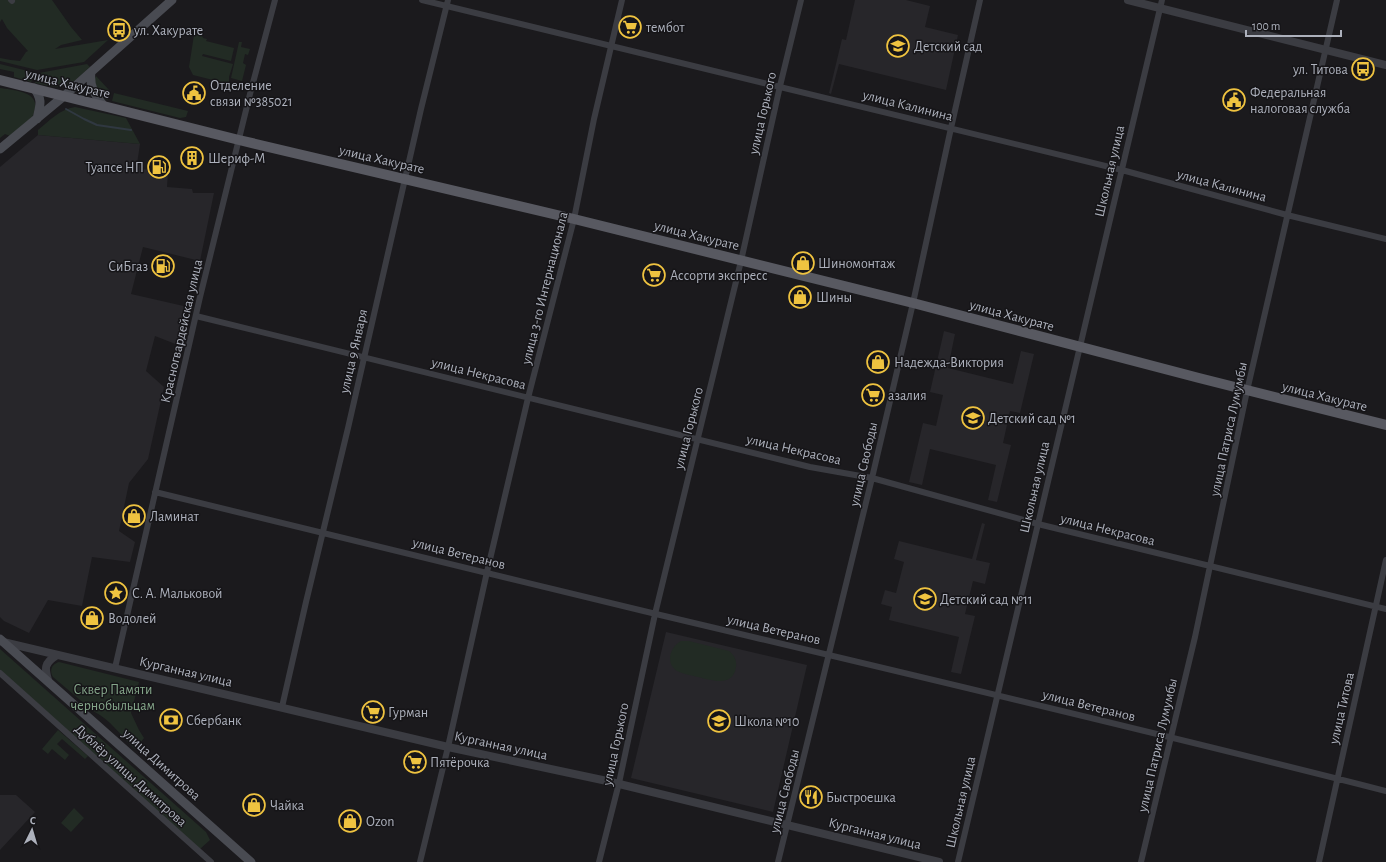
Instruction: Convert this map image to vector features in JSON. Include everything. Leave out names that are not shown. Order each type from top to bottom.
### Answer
[{"type":"main road","points":[[0,149],[64,96],[172,0]]},
{"type":"main road","points":[[91,72],[93,92],[104,106]]},
{"type":"main road","name":"улица Хакурате","points":[[0,80],[239,140],[574,219],[913,303],[1247,391],[1386,425]]},
{"type":"main road","points":[[34,88],[40,99],[37,119]]},
{"type":"main road","name":"улица Димитрова","points":[[2,640],[251,862]]},
{"type":"street","name":"Красногвардейская улица","points":[[115,668],[196,316],[275,0]]},
{"type":"street","name":"улица Калинина","points":[[422,0],[448,3],[611,45],[1122,170],[1287,215],[1386,239]]},
{"type":"street","name":"улица 3-го Интернационала","points":[[420,862],[448,747],[528,398],[574,219],[588,149],[622,0]]},
{"type":"street","name":"улица Горького","points":[[599,862],[619,784],[655,614],[741,261],[801,0]]},
{"type":"street","name":"улица Свободы","points":[[778,862],[830,655],[872,478],[913,303],[980,0]]},
{"type":"street","points":[[1128,0],[1161,4],[1326,50],[1386,65]]},
{"type":"street","name":"улица Патриса Лумумбы","points":[[1141,862],[1195,638],[1247,391],[1337,0]]},
{"type":"street","name":"улица 9 Января","points":[[282,707],[387,254],[406,179],[421,109],[448,3]]},
{"type":"street","name":"Школьная улица","points":[[958,862],[1161,4]]},
{"type":"street","name":"улица Некрасова","points":[[196,316],[810,467],[872,478],[1038,524],[1386,610]]},
{"type":"street","name":"улица Ветеранов","points":[[155,492],[655,614],[998,695],[1386,791]]},
{"type":"street","name":"улица Титова","points":[[1319,862],[1386,560]]},
{"type":"street","name":"Курганная улица","points":[[2,640],[57,655],[448,747],[619,784],[939,862]]},
{"type":"street","points":[[49,683],[46,665],[49,660],[57,655]]},
{"type":"street","name":"Дублёр улицы Димитрова","points":[[0,673],[211,862]]},
{"type":"shaded area","name":"Детский сад","points":[[855,0],[906,0],[930,6],[925,27],[958,35],[946,90],[839,64],[831,94],[829,93],[842,39],[846,40]]},
{"type":"shaded area","points":[[38,135],[140,144],[137,164],[142,165],[142,169],[168,172],[167,187],[192,189],[193,193],[214,193],[200,261],[143,247],[131,294],[188,307],[178,345],[155,336],[146,371],[164,387],[148,459],[129,483],[119,531],[135,542],[130,562],[92,557],[82,606],[48,600],[29,633],[4,621],[0,617],[0,167]]},
{"type":"shaded area","name":"Детский сад №1","points":[[944,331],[955,334],[948,368],[1013,384],[1021,351],[1034,354],[1020,413],[1010,411],[1003,443],[1011,445],[997,502],[988,500],[996,465],[930,449],[922,485],[909,482],[923,423],[936,426],[943,395],[930,392]]},
{"type":"shaded area","name":"Детский сад №11","points":[[982,523],[985,524],[976,560],[990,563],[985,584],[973,581],[965,614],[975,616],[961,674],[951,672],[959,637],[889,620],[892,607],[881,604],[885,590],[896,593],[904,562],[894,559],[899,541],[972,559]]},
{"type":"shaded area","name":"Школа №10","points":[[666,632],[807,665],[773,812],[631,778]]},
{"type":"shaded area","points":[[0,795],[16,795],[35,812],[0,850]]},
{"type":"green space","points":[[0,0],[52,0],[82,40],[61,45],[55,49],[108,40],[84,62],[37,70],[0,61],[0,58],[20,61],[28,51],[7,28],[2,19],[0,22]]},
{"type":"green space","points":[[201,33],[203,38],[207,39],[206,41],[234,48],[231,61],[203,54],[202,56],[233,64],[229,77],[229,84],[193,75],[189,67],[194,35]]},
{"type":"green space","points":[[239,42],[242,42],[241,47],[250,49],[248,55],[245,54],[243,63],[246,65],[242,81],[231,78]]},
{"type":"green space","points":[[0,64],[36,73],[31,82],[14,77],[14,72],[0,69]]},
{"type":"green space","points":[[87,64],[90,67],[76,80],[65,86],[53,87],[35,83],[39,73]]},
{"type":"green space","points":[[96,76],[110,91],[108,100],[100,98],[94,79]]},
{"type":"green space","points":[[0,88],[23,92],[35,102],[35,108],[32,117],[10,136],[5,134],[0,138]]},
{"type":"green space","points":[[114,93],[188,111],[186,117],[180,118],[112,101]]},
{"type":"green space","points":[[75,107],[126,118],[140,144],[38,135],[38,130],[55,116],[64,110]]},
{"type":"green space","points":[[681,641],[689,641],[729,651],[736,660],[734,674],[731,678],[726,680],[715,681],[677,671],[671,664],[670,655],[674,647]]},
{"type":"green space","points":[[0,649],[206,832],[210,840],[200,849],[0,670]]},
{"type":"green space","name":"Сквер Памяти чернобыльцам","points":[[59,662],[139,682],[131,713],[144,738],[135,749],[105,718],[93,711],[53,677],[51,672],[52,668]]},
{"type":"green space","points":[[58,730],[88,756],[85,759],[62,739],[57,744],[69,755],[65,760],[52,749],[48,754],[42,749]]},
{"type":"green space","points":[[74,808],[84,818],[71,832],[61,823]]},
{"type":"waterway","points":[[66,109],[97,125],[131,130]]},
{"type":"place","name":"тембот","points":[[630,27]]},
{"type":"place","name":"ул. Хакурате","points":[[119,30]]},
{"type":"place","name":"Детский сад","points":[[898,46]]},
{"type":"place","name":"ул. Титова","points":[[1363,69]]},
{"type":"place","name":"Отделение связи №385021","points":[[194,93]]},
{"type":"place","name":"Федеральная налоговая служба","points":[[1234,100]]},
{"type":"place","name":"Шериф-М","points":[[192,158]]},
{"type":"place","name":"Туапсе НП","points":[[159,167]]},
{"type":"place","name":"Шиномонтаж","points":[[803,263]]},
{"type":"place","name":"СиБгаз","points":[[163,266]]},
{"type":"place","name":"Ассорти экспресс","points":[[654,275]]},
{"type":"place","name":"Шины","points":[[800,297]]},
{"type":"place","name":"Надежда-Виктория","points":[[878,362]]},
{"type":"place","name":"азалия","points":[[873,395]]},
{"type":"place","name":"Детский сад №1","points":[[973,418]]},
{"type":"place","name":"Ламинат","points":[[134,516]]},
{"type":"place","name":"С. А. Мальковой","points":[[116,593]]},
{"type":"place","name":"Детский сад №11","points":[[925,599]]},
{"type":"place","name":"Водолей","points":[[92,618]]},
{"type":"place","name":"Гурман","points":[[373,712]]},
{"type":"place","name":"Сбербанк","points":[[171,720]]},
{"type":"place","name":"Школа №10","points":[[719,721]]},
{"type":"place","name":"Пятёрочка","points":[[415,762]]},
{"type":"place","name":"Быстроешка","points":[[811,797]]},
{"type":"place","name":"Чайка","points":[[254,805]]},
{"type":"place","name":"Ozon","points":[[350,821]]}]
